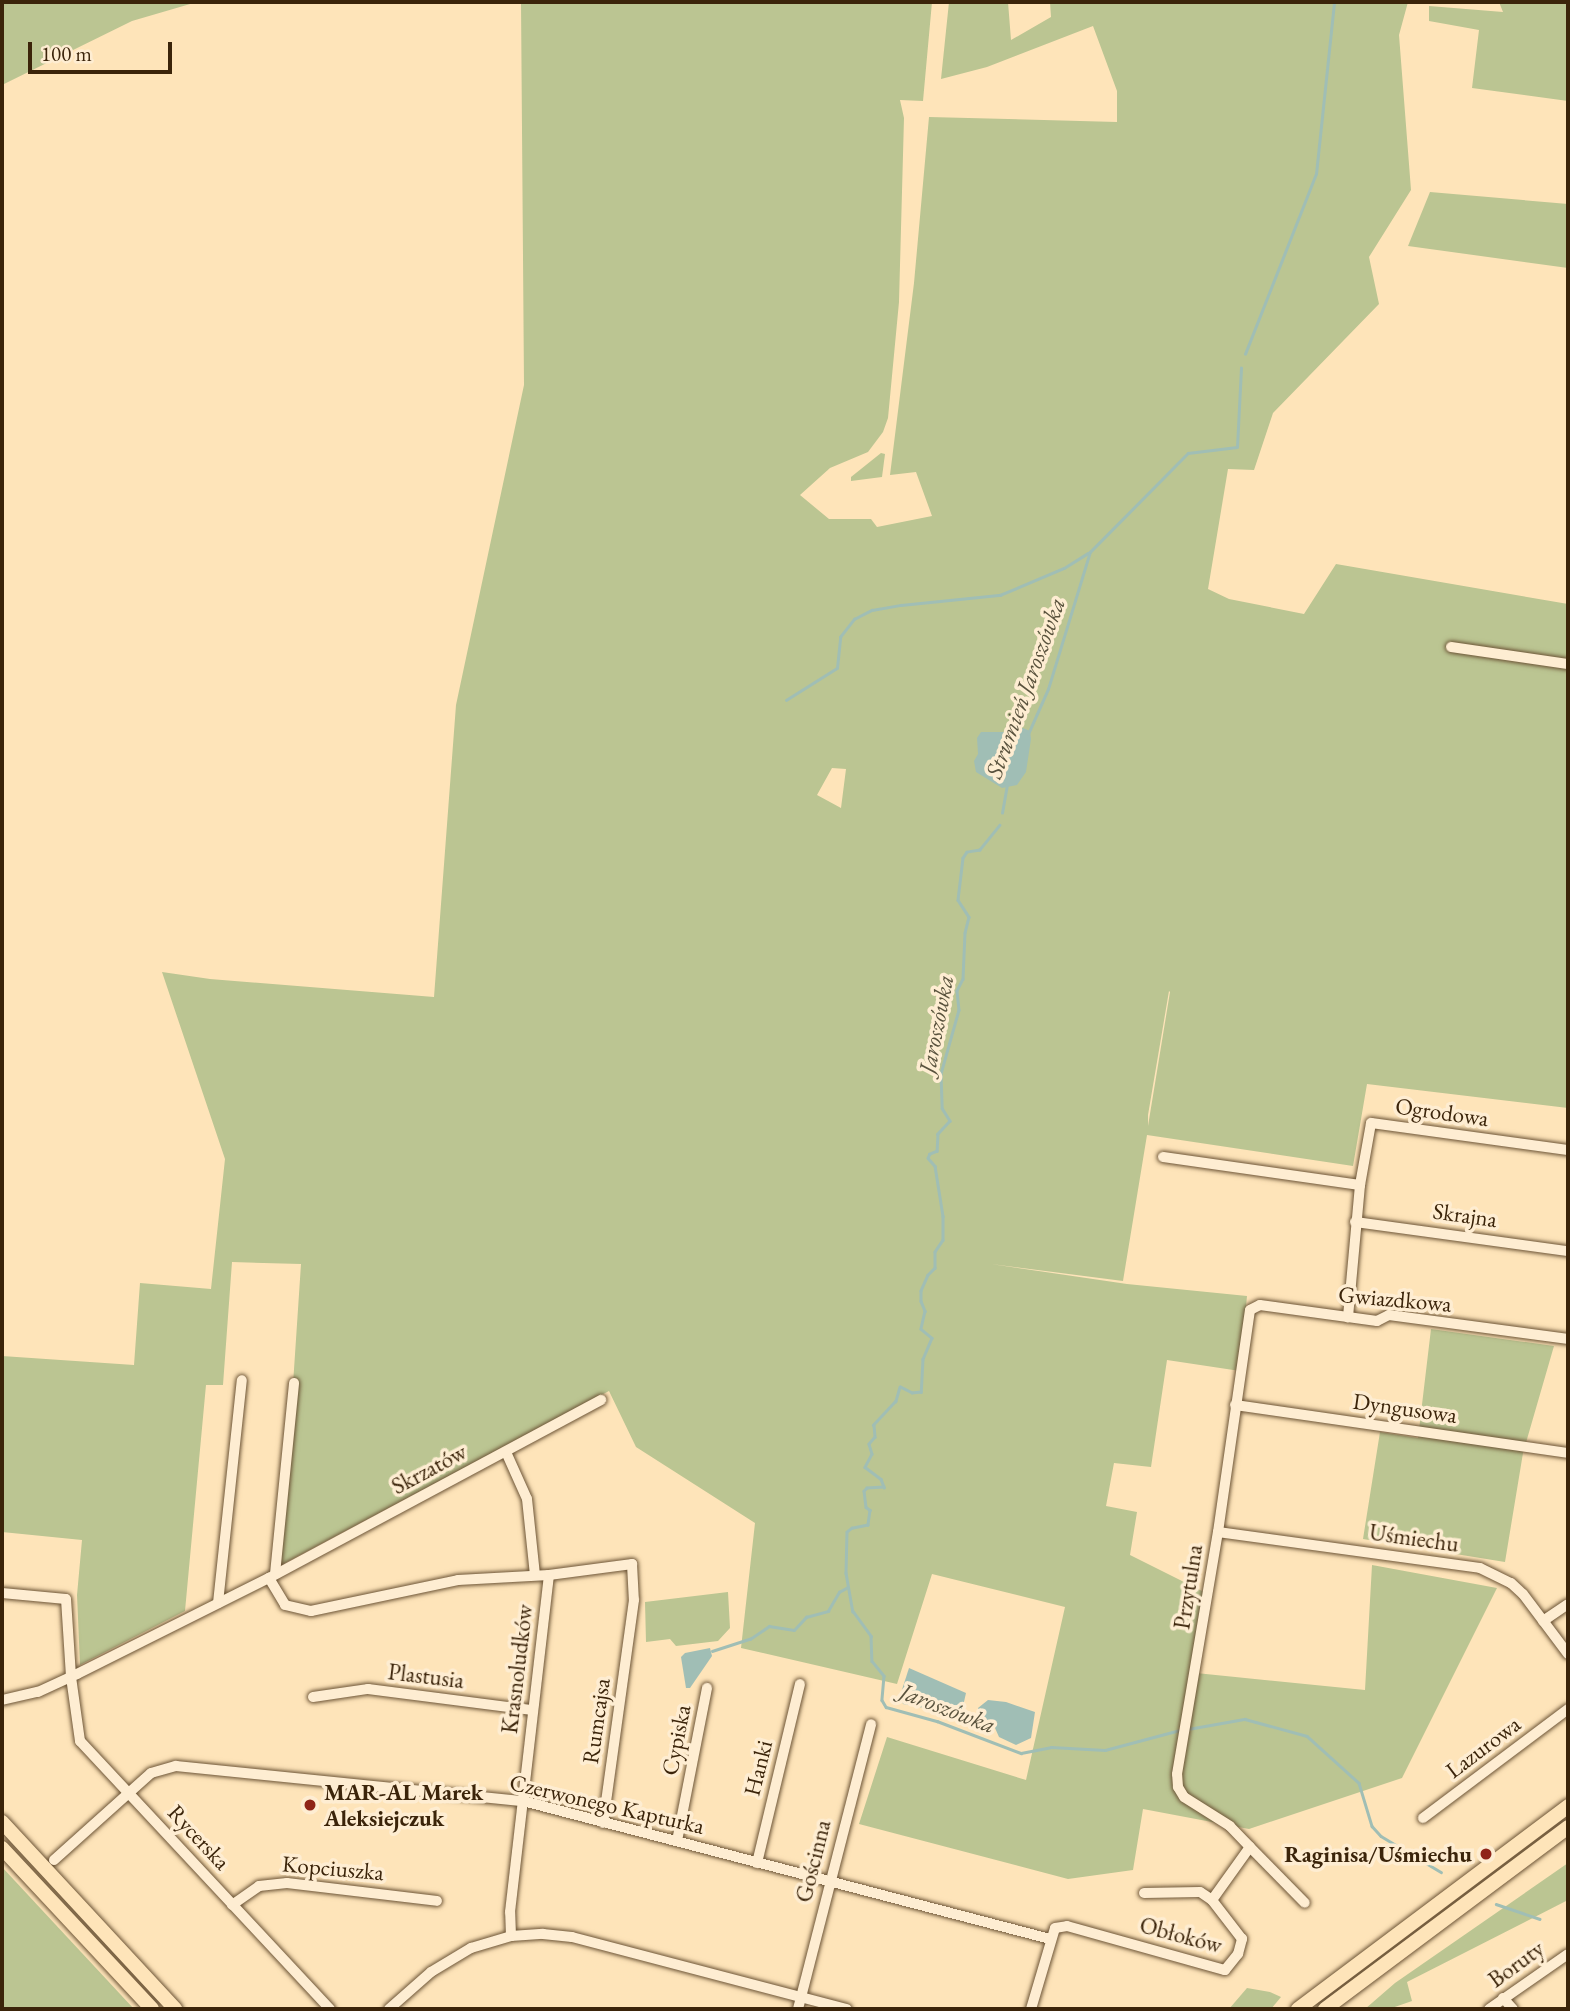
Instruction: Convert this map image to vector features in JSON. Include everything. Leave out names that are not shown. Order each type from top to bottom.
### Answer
[{"type":"main road","points":[[1298,2009],[1568,1806]]},
{"type":"main road","points":[[2,1822],[175,2009]]},
{"type":"main road","points":[[1325,2009],[1568,1828]]},
{"type":"main road","points":[[2,1849],[152,2009]]},
{"type":"main road","points":[[84,1937],[84,1931],[89,1925],[100,1928]]},
{"type":"street","points":[[1451,647],[1568,664]]},
{"type":"street","name":"Ogrodowa","points":[[1348,1317],[1355,1222],[1371,1124],[1568,1150]]},
{"type":"street","points":[[1163,1157],[1360,1185]]},
{"type":"street","name":"Skrajna","points":[[1355,1222],[1568,1251]]},
{"type":"street","name":"Gwiazdkowa","points":[[1260,1305],[1377,1321],[1390,1315],[1568,1339]]},
{"type":"street","name":"Przytulna","points":[[1250,1847],[1230,1826],[1184,1797],[1177,1780],[1218,1532],[1248,1315],[1260,1305]]},
{"type":"street","points":[[218,1603],[242,1380]]},
{"type":"street","points":[[272,1576],[294,1383]]},
{"type":"street","name":"Skrzatów","points":[[2,1700],[38,1692],[71,1677],[272,1576],[601,1400]]},
{"type":"street","name":"Dyngusowa","points":[[1235,1405],[1568,1453]]},
{"type":"street","name":"Krasnoludków","points":[[506,1452],[527,1499],[535,1575]]},
{"type":"street","name":"Uśmiechu","points":[[1218,1532],[1480,1569],[1511,1583],[1523,1594],[1568,1654]]},
{"type":"street","name":"Krasnoludków","points":[[272,1576],[285,1605],[310,1611],[458,1580],[549,1574],[632,1564]]},
{"type":"street","name":"Rumcajsa","points":[[603,1823],[634,1600],[632,1564]]},
{"type":"street","name":"Krasnoludków","points":[[511,1936],[510,1912],[549,1574]]},
{"type":"street","points":[[2,1593],[66,1599],[71,1677]]},
{"type":"street","points":[[1544,1621],[1568,1604]]},
{"type":"street","name":"Rycerska","points":[[71,1677],[80,1741],[330,2009]]},
{"type":"street","name":"Hanki","points":[[757,1863],[800,1684]]},
{"type":"street","name":"Cypiska","points":[[677,1841],[707,1688]]},
{"type":"street","name":"Plastusia","points":[[313,1697],[368,1689],[533,1710]]},
{"type":"street","name":"Lazurowa","points":[[1423,1818],[1568,1709]]},
{"type":"street","name":"Gościnna","points":[[798,2009],[828,1883],[871,1724]]},
{"type":"street","name":"Czerwonego Kapturka","points":[[54,1860],[158,1769],[176,1766],[523,1801],[1050,1939]]},
{"type":"street","points":[[1250,1847],[1305,1903]]},
{"type":"street","name":"Obłoków","points":[[1212,1900],[1250,1847]]},
{"type":"street","name":"Kopciuszka","points":[[232,1905],[259,1886],[287,1882],[437,1900]]},
{"type":"street","name":"Obłoków","points":[[1050,1939],[1055,1928],[1067,1926],[1225,1970],[1238,1954],[1242,1939],[1212,1900],[1200,1892],[1144,1893]]},
{"type":"street","points":[[389,2009],[431,1972],[455,1956],[511,1936],[572,1937],[847,2009]]},
{"type":"street","points":[[1031,2009],[1050,1939]]},
{"type":"street","name":"Boruty","points":[[1489,2009],[1568,1954]]},
{"type":"street","points":[[1503,1998],[1513,2009]]},
{"type":"green space","points":[[2,2],[197,2],[132,21],[2,85]]},
{"type":"green space","points":[[521,2],[932,2],[923,101],[900,100],[904,118],[899,302],[888,418],[883,432],[868,452],[830,468],[800,495],[829,519],[871,519],[877,527],[932,516],[916,472],[890,475],[914,283],[929,117],[1117,122],[1117,91],[1093,26],[987,67],[941,79],[949,2],[1008,2],[1011,40],[1051,17],[1050,2],[1408,2],[1399,35],[1411,190],[1369,257],[1379,304],[1273,413],[1254,470],[1228,469],[1208,589],[1229,599],[1304,614],[1336,564],[1568,604],[1568,1108],[1367,1084],[1353,1166],[1147,1135],[1123,1281],[991,1264],[1127,1284],[1247,1296],[1240,1371],[1167,1360],[1151,1467],[1114,1463],[1106,1506],[1137,1512],[1130,1555],[1208,1594],[1196,1673],[1365,1690],[1372,1565],[1497,1588],[1402,1778],[1249,1829],[1143,1809],[1133,1870],[1068,1879],[859,1824],[887,1737],[1026,1780],[1065,1607],[932,1574],[897,1684],[741,1648],[755,1523],[636,1447],[609,1391],[281,1565],[301,1264],[232,1262],[223,1385],[206,1385],[185,1611],[80,1665],[77,1595],[82,1540],[2,1532],[2,1356],[134,1365],[140,1283],[211,1289],[225,1159],[162,972],[210,979],[434,997],[456,705],[524,385]],"holes":[[[832,768],[846,769],[841,808],[817,795]],[[1170,992],[1148,1126],[1148,1115]]]},
{"type":"green space","points":[[1499,2],[1568,2],[1568,101],[1472,88],[1479,30],[1429,21],[1429,6],[1503,12]]},
{"type":"green space","points":[[1430,192],[1568,204],[1568,268],[1408,246]]},
{"type":"green space","points":[[881,453],[885,454],[882,477],[851,481],[851,477]]},
{"type":"green space","points":[[1431,1329],[1554,1346],[1523,1453],[1505,1562],[1363,1539],[1380,1432],[1418,1438]]},
{"type":"green space","points":[[728,1592],[730,1628],[718,1641],[676,1646],[670,1639],[646,1642],[645,1602]]},
{"type":"green space","points":[[1568,1863],[1568,1900],[1407,1982],[1412,2001],[1389,2009],[1365,2009],[1395,1983]]},
{"type":"green space","points":[[2,1867],[134,2009],[2,2009]]},
{"type":"green space","points":[[1247,1988],[1281,1997],[1271,2009],[1229,2009]]},
{"type":"water","points":[[1023,728],[1030,731],[1031,739],[1026,772],[1017,785],[1002,788],[976,772],[974,761],[978,754],[977,738],[981,732],[1015,732]]},
{"type":"water","points":[[710,1648],[712,1656],[690,1688],[686,1688],[681,1657],[685,1653]]},
{"type":"water","points":[[909,1668],[966,1693],[961,1715],[903,1704],[900,1696]]},
{"type":"water","points":[[988,1700],[1006,1702],[1035,1712],[1031,1738],[1016,1745],[999,1737],[995,1728],[977,1725],[978,1708]]},
{"type":"waterway","name":"Strumień Jaroszówka","points":[[1245,354],[1316,174],[1334,2]]},
{"type":"waterway","name":"Strumień Jaroszówka","points":[[1028,734],[1048,689],[1090,552],[1188,453],[1237,447],[1241,368]]},
{"type":"waterway","points":[[786,700],[837,668],[840,637],[854,619],[872,610],[1000,595],[1064,568],[1088,553]]},
{"type":"waterway","name":"Strumień Jaroszówka","points":[[1002,813],[1007,785]]},
{"type":"waterway","name":"Jaroszówka","points":[[1000,825],[980,850],[967,852],[963,858],[958,900],[969,917],[965,933],[963,979],[957,991],[959,1010],[941,1074],[942,1108],[950,1121],[938,1134],[937,1151],[928,1158],[935,1166],[943,1216],[943,1240],[935,1252],[935,1268],[928,1275],[921,1291],[925,1311],[921,1329],[932,1338],[923,1359],[921,1392],[912,1393],[900,1387],[896,1401],[874,1425],[875,1437],[869,1444],[872,1454],[865,1467],[881,1479],[884,1487],[867,1488],[864,1491],[866,1507],[870,1510],[868,1525],[852,1528],[847,1532],[846,1573],[853,1611],[871,1636],[872,1661],[884,1676],[882,1700],[886,1707],[937,1721],[1021,1753],[1051,1747],[1105,1750],[1180,1730]]},
{"type":"waterway","points":[[712,1651],[750,1639],[769,1626],[794,1630],[806,1617],[828,1611],[839,1592],[848,1587]]},
{"type":"waterway","name":"Jaroszówka","points":[[1188,1729],[1245,1719],[1307,1736],[1359,1783],[1372,1826],[1381,1836],[1441,1872]]},
{"type":"waterway","points":[[1496,1904],[1540,1919]]},
{"type":"place","name":"MAR-AL Marek Aleksiejczuk","points":[[310,1805]]},
{"type":"place","name":"Raginisa/Uśmiechu","points":[[1486,1854]]}]
